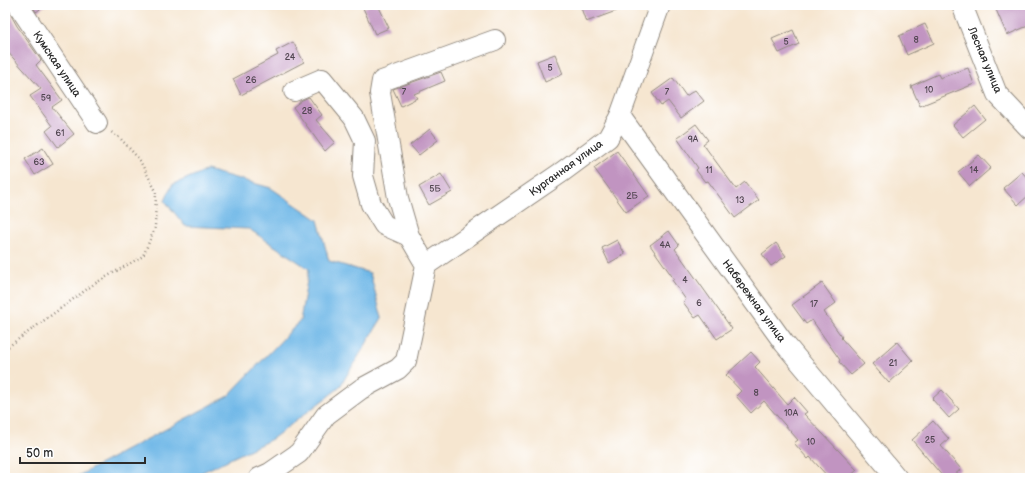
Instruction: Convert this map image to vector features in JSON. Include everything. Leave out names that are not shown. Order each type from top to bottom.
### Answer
[{"type":"street","name":"Кумская улица","points":[[18,5],[97,123]]},
{"type":"street","name":"Курганная улица","points":[[426,265],[562,172],[608,138],[620,116],[660,5]]},
{"type":"street","name":"Лесная улица","points":[[962,5],[997,94],[1030,129]]},
{"type":"street","points":[[259,478],[299,452],[326,415],[361,390],[398,369],[406,361],[426,265],[409,236],[398,198],[380,93],[382,81],[495,40]]},
{"type":"street","points":[[294,91],[322,79],[354,118],[365,141],[363,176],[371,204],[384,225],[409,236]]},
{"type":"street","name":"Набережная улица","points":[[620,116],[784,343],[897,478]]},
{"type":"path","points":[[5,349],[94,284],[143,256],[155,228],[156,192],[139,159],[120,138],[97,123]]},
{"type":"water","points":[[207,170],[271,188],[318,220],[329,261],[370,273],[382,318],[339,388],[272,439],[190,478],[74,478],[228,396],[300,321],[309,269],[249,229],[185,226],[165,201],[172,185]]},
{"type":"building","points":[[32,5],[46,5],[36,12]]},
{"type":"building","points":[[370,5],[378,5],[389,28],[375,34],[363,8]]},
{"type":"building","points":[[580,5],[627,5],[627,7],[586,22]]},
{"type":"building","points":[[994,5],[1028,5],[1030,11],[1030,25],[1007,35]]},
{"type":"building","points":[[7,8],[17,26],[41,60],[36,65],[62,100],[52,107],[74,134],[58,147],[46,131],[52,126],[30,96],[41,89],[5,49],[5,10]]},
{"type":"building","points":[[925,24],[934,43],[907,55],[899,36]]},
{"type":"building","points":[[793,30],[799,44],[779,53],[772,39]]},
{"type":"building","points":[[293,42],[304,62],[241,95],[233,79],[278,55],[276,51]]},
{"type":"building","points":[[555,54],[563,74],[545,82],[537,61]]},
{"type":"building","points":[[968,68],[974,84],[920,106],[911,86],[938,74],[940,78]]},
{"type":"building","points":[[441,72],[445,81],[414,94],[417,98],[401,106],[393,89]]},
{"type":"building","points":[[673,78],[686,96],[695,90],[704,101],[681,118],[668,101],[661,106],[652,93]]},
{"type":"building","points":[[309,97],[322,115],[316,120],[335,142],[325,151],[293,107]]},
{"type":"building","points":[[975,106],[985,119],[963,137],[953,125]]},
{"type":"building","points":[[696,124],[708,140],[703,144],[736,189],[745,182],[759,200],[735,218],[708,181],[705,182],[696,170],[698,168],[677,138]]},
{"type":"building","points":[[430,129],[438,140],[419,155],[410,145]]},
{"type":"building","points":[[43,148],[53,164],[35,175],[25,159]]},
{"type":"building","points":[[617,151],[649,196],[626,212],[594,168]]},
{"type":"building","points":[[979,155],[991,168],[970,186],[958,172]]},
{"type":"building","points":[[1022,172],[1030,181],[1030,194],[1018,205],[1003,188]]},
{"type":"building","points":[[441,174],[452,192],[429,205],[419,187]]},
{"type":"building","points":[[669,231],[679,245],[675,249],[732,329],[717,339],[700,315],[695,318],[683,302],[686,300],[672,280],[674,279],[650,245]]},
{"type":"building","points":[[617,240],[625,254],[609,263],[602,248]]},
{"type":"building","points":[[776,243],[786,256],[771,266],[762,254]]},
{"type":"building","points":[[822,283],[836,303],[824,312],[842,337],[841,338],[864,364],[851,375],[839,362],[840,360],[812,320],[806,324],[792,305]]},
{"type":"building","points":[[897,342],[913,361],[889,383],[872,364]]},
{"type":"building","points":[[751,352],[760,362],[755,367],[787,404],[794,397],[807,412],[804,414],[857,470],[848,478],[829,478],[810,457],[808,459],[794,443],[798,440],[764,401],[751,413],[736,396],[741,391],[726,375]]},
{"type":"building","points":[[942,390],[959,409],[949,418],[932,399]]},
{"type":"building","points":[[933,421],[949,439],[941,446],[961,469],[951,478],[944,478],[912,440]]}]
